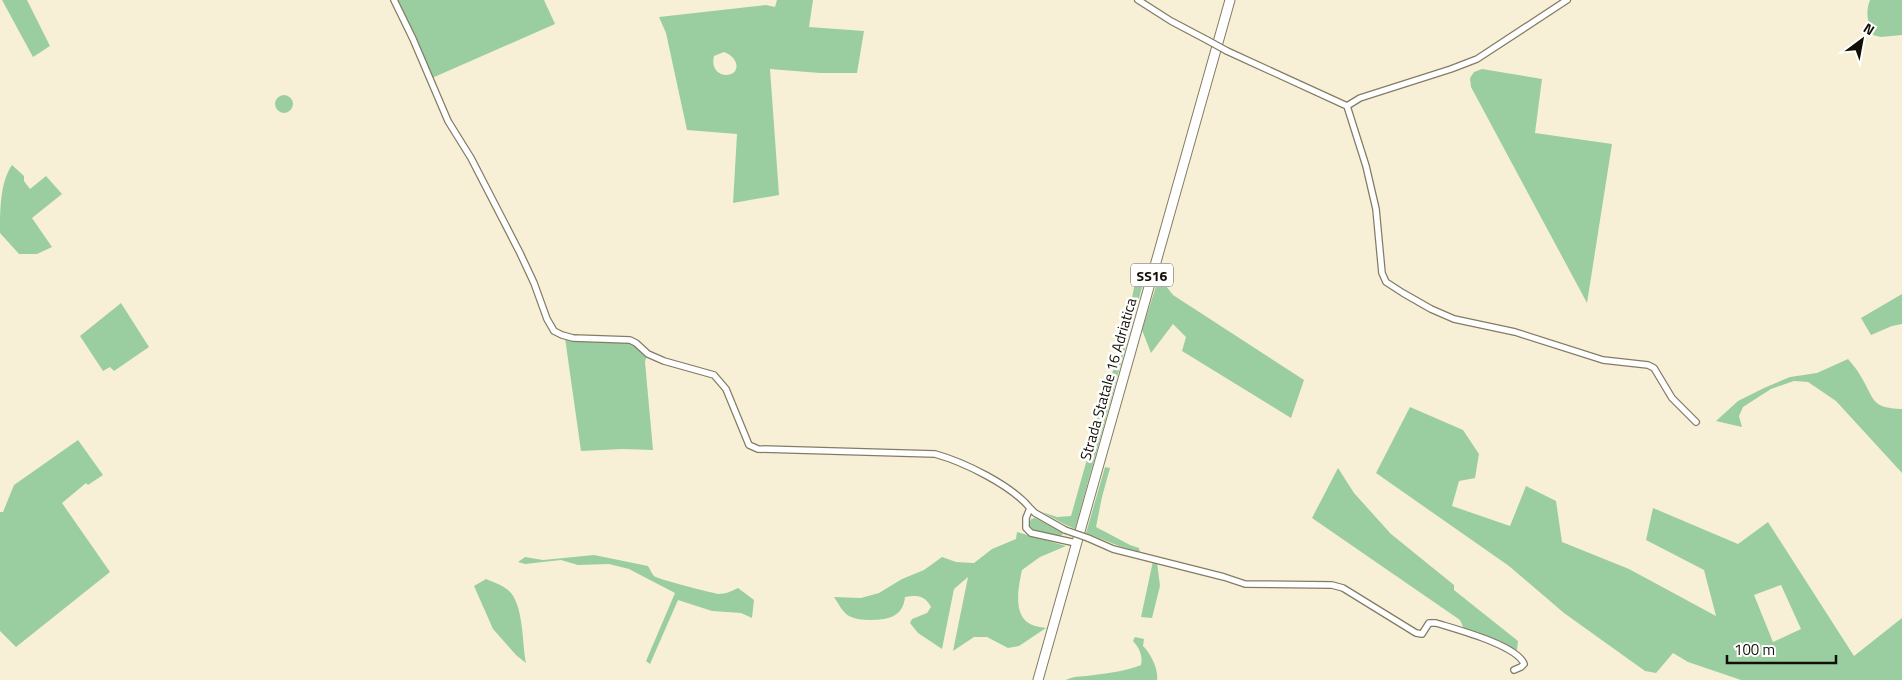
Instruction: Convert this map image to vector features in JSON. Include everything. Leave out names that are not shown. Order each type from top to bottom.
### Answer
[{"type":"main road","name":"Strada Statale 16 Adriatica","points":[[1038,680],[1230,0]]},
{"type":"street","points":[[394,0],[448,121],[471,158],[520,253],[534,283],[547,319],[554,331],[573,338],[630,340],[648,354],[664,361],[714,376],[726,389],[748,445],[758,449],[936,454],[954,459],[1016,494],[1035,513],[1065,530],[1113,548],[1245,584],[1332,585],[1343,588],[1416,633],[1422,634],[1429,623],[1436,622],[1498,644],[1522,659],[1524,664],[1514,670]]},
{"type":"street","points":[[1138,0],[1171,21],[1207,40],[1347,106],[1366,166],[1376,209],[1382,273],[1386,282],[1431,309],[1454,319],[1515,332],[1603,360],[1648,365],[1654,368],[1672,398],[1696,422]]},
{"type":"street","points":[[1347,106],[1360,98],[1477,59],[1567,0]]},
{"type":"street","points":[[1030,508],[1026,518],[1026,528],[1030,533],[1075,546]]},
{"type":"green space","points":[[2,0],[27,0],[50,46],[33,57]]},
{"type":"green space","points":[[397,0],[544,0],[555,24],[432,78]]},
{"type":"green space","points":[[777,0],[813,0],[809,27],[864,31],[857,73],[820,73],[770,69],[779,195],[733,203],[737,134],[687,130],[666,33],[659,17],[766,5],[775,7]],"holes":[[[724,52],[733,57],[736,63],[736,69],[730,75],[720,73],[713,64],[714,56]]]},
{"type":"green space","points":[[1870,0],[1902,0],[1902,35],[1881,37],[1873,35],[1868,18]]},
{"type":"green space","points":[[1482,69],[1542,79],[1535,133],[1612,144],[1587,303],[1471,87],[1470,78],[1474,72]]},
{"type":"green space","points":[[284,95],[290,98],[293,104],[290,110],[284,113],[278,110],[275,104],[278,98]]},
{"type":"green space","points":[[12,165],[24,176],[24,181],[30,189],[46,176],[62,194],[32,218],[52,247],[37,254],[19,254],[0,233],[3,188]]},
{"type":"green space","points":[[1138,269],[1146,273],[1075,529],[1042,512],[1057,517],[1071,516],[1096,427],[1094,427],[1105,397],[1098,394],[1115,367],[1120,352]]},
{"type":"green space","points":[[1159,277],[1173,295],[1304,380],[1291,418],[1182,351],[1186,337],[1173,324],[1151,353],[1142,330]]},
{"type":"green space","points":[[1902,294],[1902,324],[1871,335],[1861,318]]},
{"type":"green space","points":[[121,303],[149,347],[114,371],[110,367],[103,371],[80,336]]},
{"type":"green space","points":[[565,338],[627,341],[636,344],[647,354],[645,362],[653,450],[581,451]]},
{"type":"green space","points":[[1848,359],[1859,373],[1875,401],[1884,407],[1902,409],[1902,473],[1836,401],[1808,382],[1794,381],[1771,389],[1743,407],[1739,416],[1742,427],[1716,421],[1738,401],[1764,388],[1790,377],[1817,373]]},
{"type":"green space","points":[[1410,407],[1463,430],[1479,454],[1475,478],[1459,481],[1452,506],[1510,526],[1526,486],[1556,501],[1562,542],[1629,569],[1716,616],[1704,570],[1646,540],[1653,508],[1738,544],[1768,522],[1854,656],[1902,618],[1902,680],[1741,680],[1688,662],[1673,653],[1656,673],[1645,671],[1564,613],[1509,566],[1376,473]],"holes":[[[1781,585],[1801,629],[1773,642],[1754,595]]]},
{"type":"green space","points":[[78,440],[103,475],[88,485],[86,483],[62,503],[110,572],[16,647],[0,631],[0,512],[3,512],[14,485]]},
{"type":"green space","points":[[1105,467],[1110,468],[1096,527],[1139,548],[1140,552],[1086,533]]},
{"type":"green space","points":[[1338,468],[1354,493],[1391,534],[1454,585],[1454,590],[1518,641],[1517,650],[1464,629],[1460,620],[1312,518]]},
{"type":"green space","points":[[1035,518],[1064,533],[1059,537],[1032,531],[1029,524],[1031,519]]},
{"type":"green space","points":[[1017,532],[1066,546],[1040,557],[1022,570],[1018,598],[1020,611],[1027,622],[1046,628],[1019,646],[1008,648],[987,637],[974,637],[953,651],[968,577],[954,589],[942,649],[918,633],[910,623],[912,619],[927,613],[931,607],[923,598],[916,596],[905,597],[904,604],[897,614],[887,618],[869,620],[856,619],[847,615],[834,597],[861,598],[879,593],[902,579],[924,570],[942,557],[956,562],[974,563],[992,549],[1016,539]]},
{"type":"green space","points":[[594,555],[648,566],[657,578],[714,593],[724,593],[738,588],[754,600],[752,618],[741,613],[712,611],[678,600],[650,664],[646,661],[675,593],[629,569],[609,564],[578,565],[561,560],[525,564],[518,562],[525,557],[543,560]]},
{"type":"green space","points":[[1153,561],[1157,562],[1160,586],[1152,618],[1141,617]]},
{"type":"green space","points":[[486,579],[506,588],[517,604],[522,624],[526,663],[516,655],[493,629],[474,586]]},
{"type":"green space","points":[[1135,637],[1144,639],[1143,646],[1157,671],[1157,680],[1066,680],[1130,669],[1141,665],[1140,652],[1133,641]]}]
